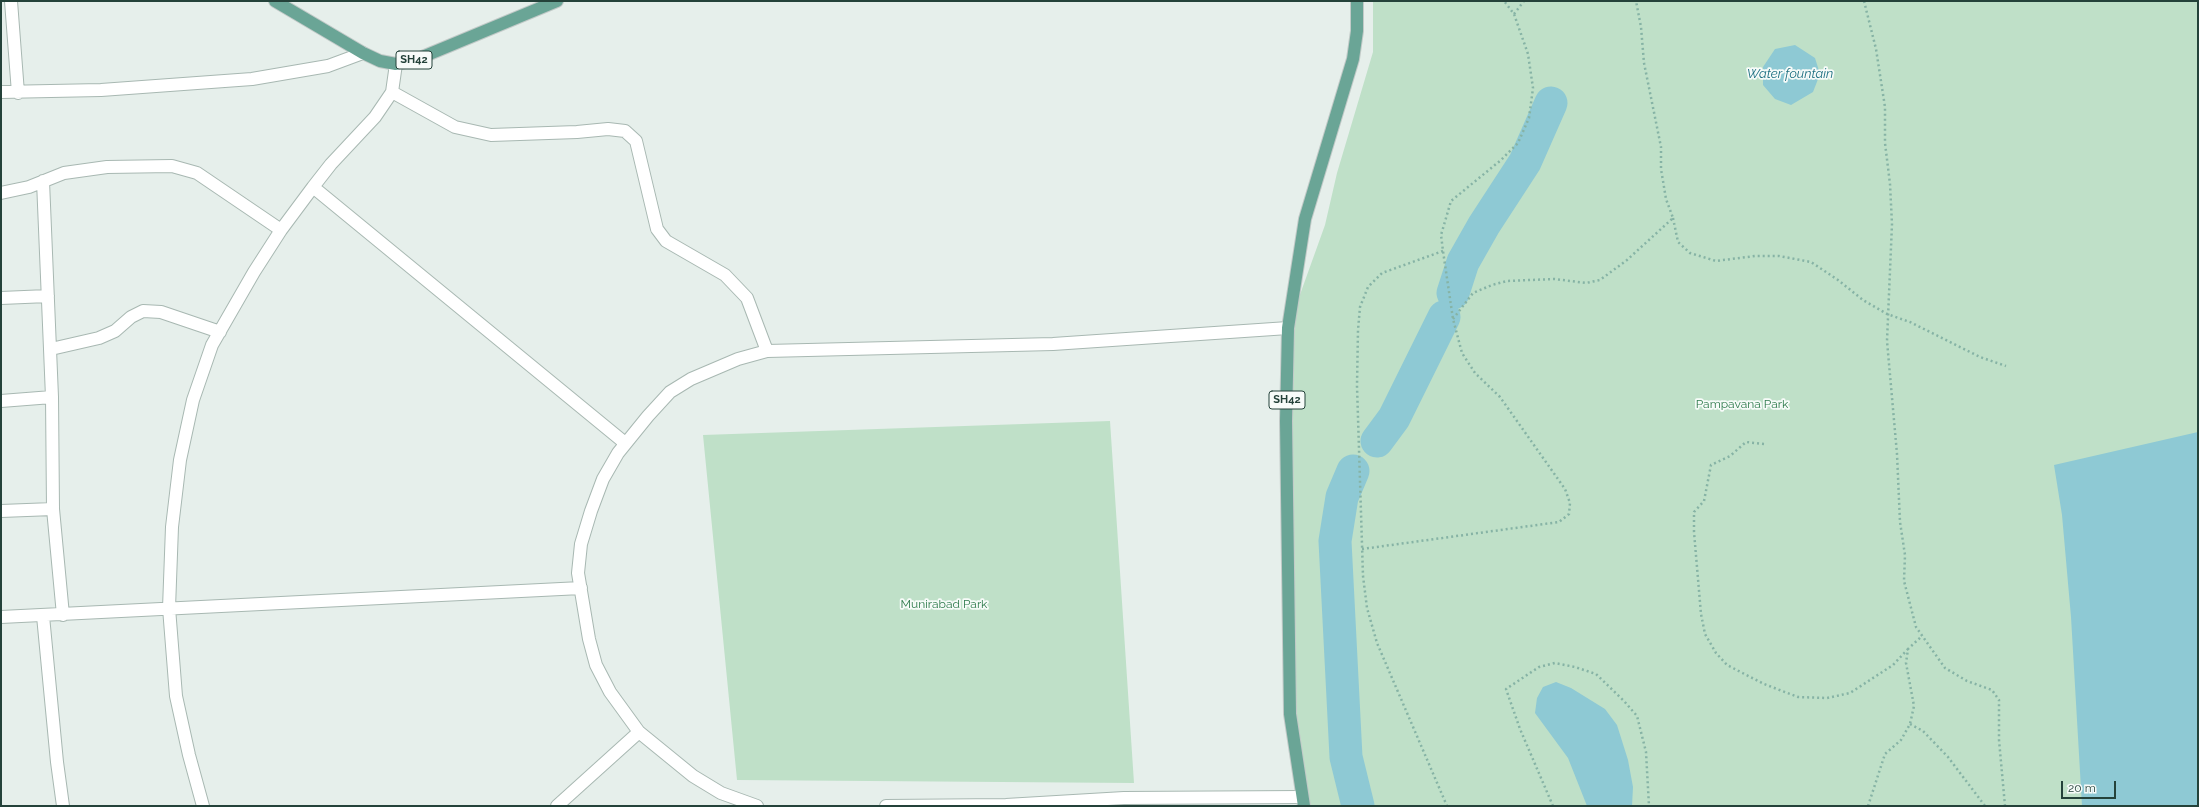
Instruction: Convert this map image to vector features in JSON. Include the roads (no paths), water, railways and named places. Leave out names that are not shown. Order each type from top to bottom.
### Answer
[{"type":"main road","name":"SH42","points":[[282,3],[363,53],[380,61],[396,64],[415,60],[557,1]]},
{"type":"main road","name":"SH42","points":[[1303,801],[1290,714],[1286,421],[1288,328],[1305,220],[1352,59],[1357,31],[1357,1]]},
{"type":"street","points":[[11,1],[7,16],[18,93]]},
{"type":"street","points":[[1,92],[18,93],[101,90],[252,79],[328,66],[363,53]]},
{"type":"street","points":[[203,806],[189,755],[176,696],[170,608],[172,527],[180,460],[193,400],[212,345],[281,230],[331,164],[375,117],[392,92],[396,64]]},
{"type":"street","points":[[392,92],[455,127],[492,135],[577,132],[608,128],[625,131],[636,141],[657,229],[666,241],[725,275],[747,298],[767,351]]},
{"type":"street","points":[[1,193],[29,187],[64,173],[107,167],[172,166],[197,173],[281,230]]},
{"type":"street","points":[[43,181],[51,349],[53,509],[63,615]]},
{"type":"street","points":[[313,187],[626,444]]},
{"type":"street","points":[[1,298],[48,296]]},
{"type":"street","points":[[51,349],[98,338],[115,331],[132,317],[143,311],[161,312],[220,332]]},
{"type":"street","points":[[757,806],[721,793],[692,776],[639,732],[610,692],[596,665],[578,573],[581,544],[590,511],[603,479],[626,444],[670,392],[691,379],[731,362],[767,351],[1053,344],[1288,328]]},
{"type":"street","points":[[1,401],[52,398]]},
{"type":"street","points":[[1,511],[53,509]]},
{"type":"street","points":[[1,617],[581,588]]},
{"type":"street","points":[[43,616],[57,762],[63,806]]},
{"type":"street","points":[[557,806],[639,732]]},
{"type":"street","points":[[886,806],[1051,804],[1124,798],[1303,801]]},
{"type":"water","name":"Water fountain","points":[[1795,45],[1815,58],[1820,74],[1813,92],[1791,105],[1775,99],[1763,85],[1763,67],[1775,49]]},
{"type":"water","points":[[2198,432],[2198,806],[2082,806],[2071,617],[2062,515],[2054,465]]},
{"type":"water","points":[[1556,682],[1571,688],[1605,709],[1617,725],[1628,760],[1633,787],[1632,806],[1587,806],[1568,758],[1535,713],[1537,698],[1543,687]]},
{"type":"waterway","points":[[1453,293],[1463,262],[1484,225],[1525,162],[1551,103]]},
{"type":"waterway","points":[[1377,441],[1394,418],[1444,317]]},
{"type":"waterway","points":[[1353,471],[1342,497],[1335,541],[1346,757],[1358,806]]},
{"type":"park label","name":"Pampavana Park","points":[[1742,404]]},
{"type":"park label","name":"Munirabad Park","points":[[944,604]]}]
